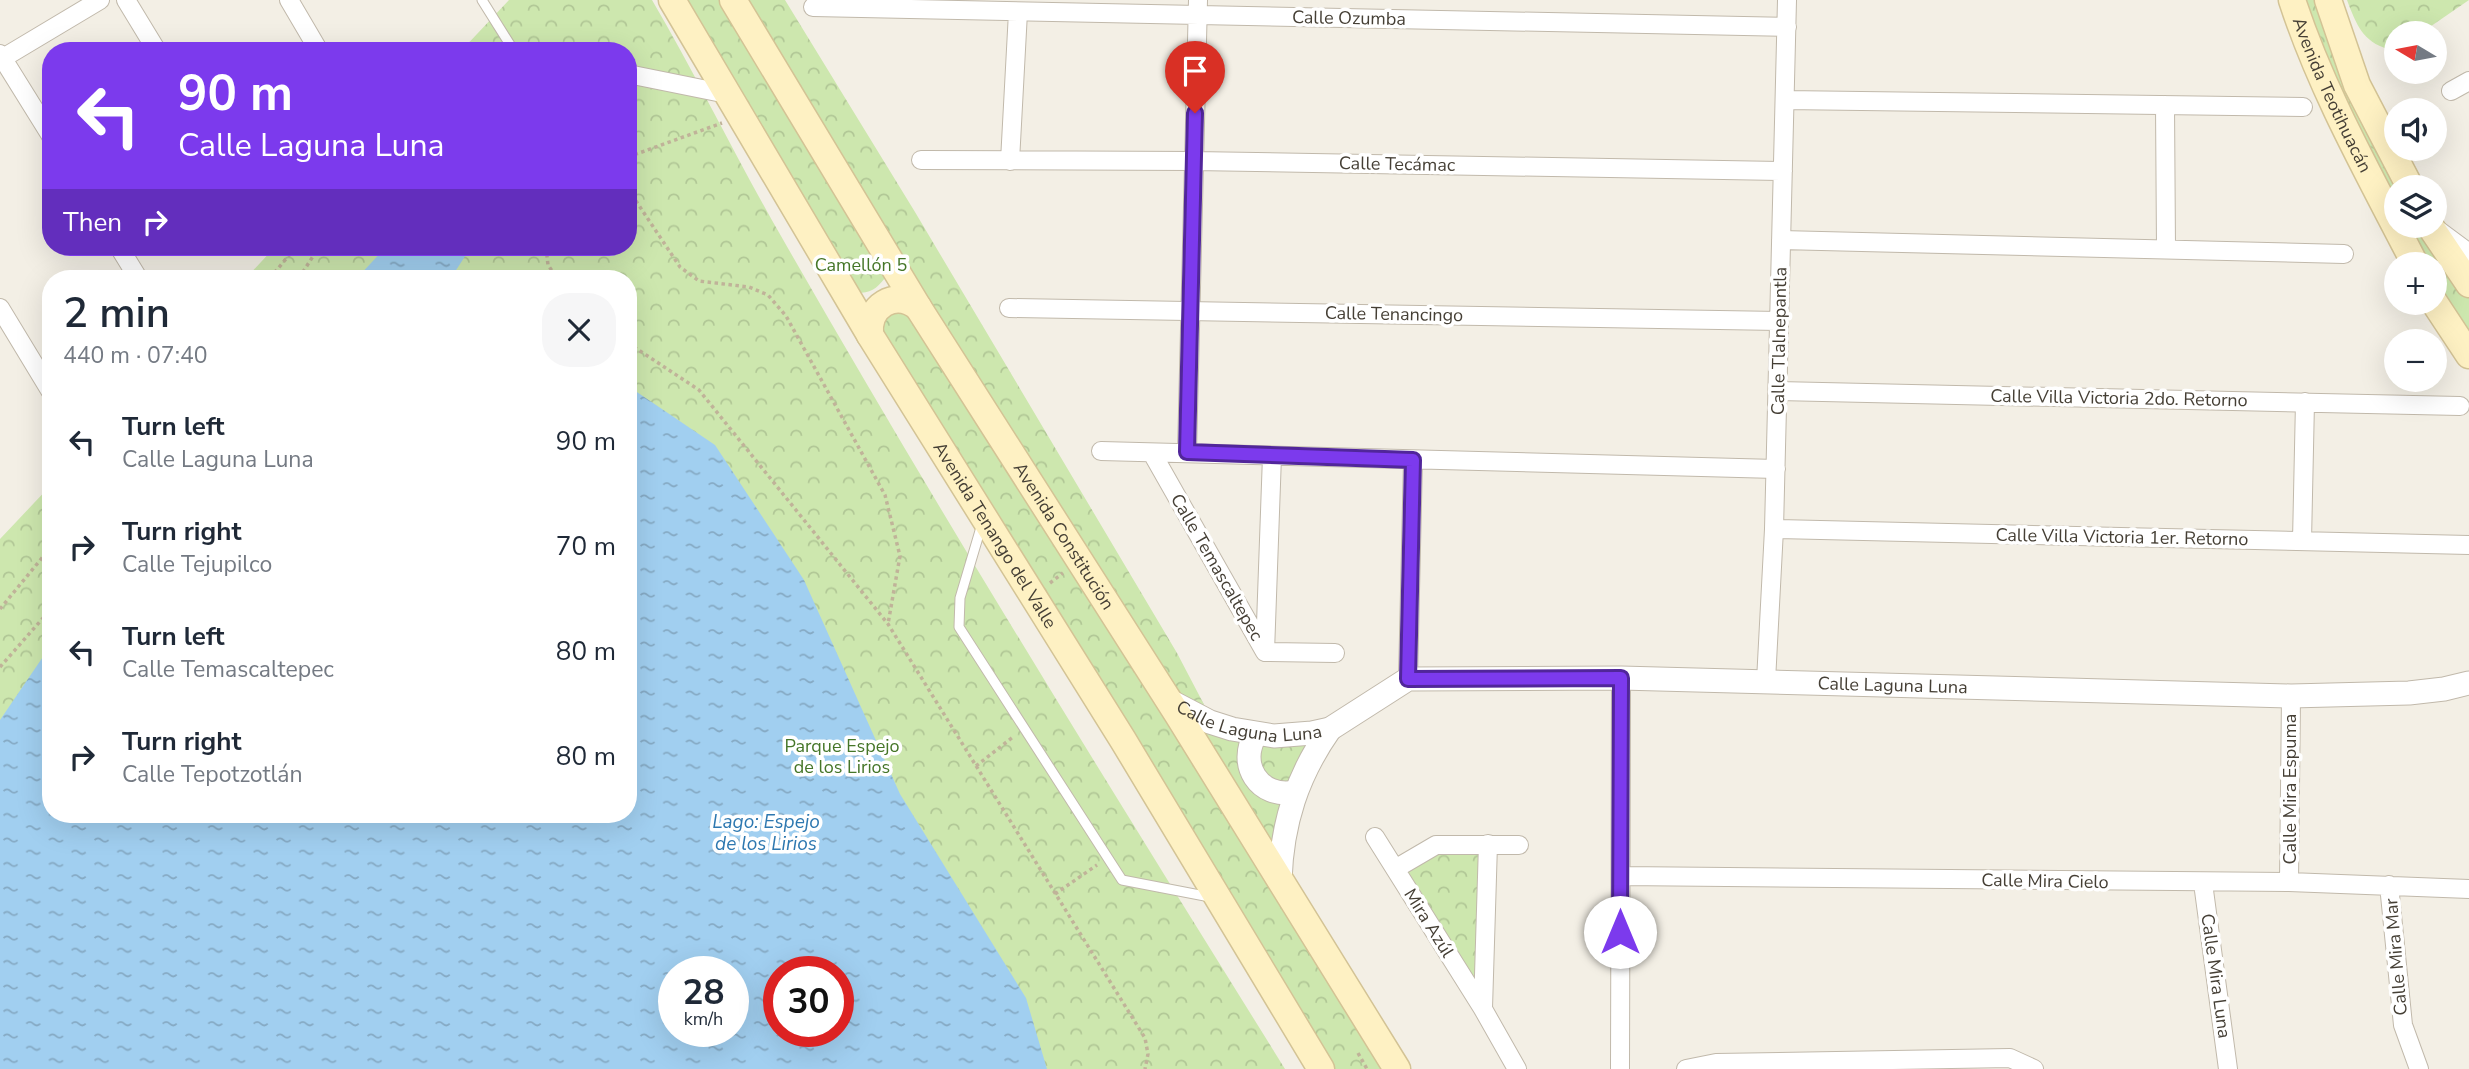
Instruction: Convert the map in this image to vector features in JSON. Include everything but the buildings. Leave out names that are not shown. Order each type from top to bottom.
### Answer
[{"type":"main road","name":"Avenida Tenango del Valle","points":[[672,0],[870,335],[1034,595],[1321,1069]]},
{"type":"main road","name":"Avenida Constitución","points":[[733,0],[918,307],[1168,700],[1397,1069]]},
{"type":"main road","name":"Avenida Teotihuacán","points":[[2292,0],[2306,41],[2339,114],[2409,252]]},
{"type":"main road","name":"Avenida Teotihuacán","points":[[2328,0],[2357,86],[2404,175]]},
{"type":"main road","points":[[2439,238],[2469,284]]},
{"type":"main road","points":[[842,288],[856,294],[877,290],[888,276],[889,258]]},
{"type":"main road","points":[[870,335],[871,319],[879,306],[903,299],[918,307]]},
{"type":"main road","points":[[2443,315],[2469,355]]},
{"type":"street","points":[[42,122],[1,56],[100,0]]},
{"type":"street","points":[[126,0],[152,42]]},
{"type":"street","points":[[289,0],[314,42]]},
{"type":"street","name":"Calle Tlalnepantla","points":[[1766,681],[1776,469],[1787,0]]},
{"type":"street","points":[[1187,452],[1198,7]]},
{"type":"street","name":"Calle Ozumba","points":[[813,8],[1018,12],[1198,7],[1787,27]]},
{"type":"street","points":[[1010,162],[1018,12]]},
{"type":"street","points":[[637,76],[733,103]]},
{"type":"street","points":[[2451,90],[2469,80]]},
{"type":"street","points":[[1785,100],[2303,107]]},
{"type":"street","points":[[2165,105],[2166,249]]},
{"type":"street","name":"Calle Tecámac","points":[[921,160],[1194,161],[1783,170]]},
{"type":"street","points":[[2447,237],[2469,253]]},
{"type":"street","points":[[1782,240],[2344,254]]},
{"type":"street","points":[[0,308],[42,377]]},
{"type":"street","name":"Calle Tenancingo","points":[[1009,308],[1779,321]]},
{"type":"street","name":"Calle Villa Victoria 2do. Retorno","points":[[1778,391],[2460,406]]},
{"type":"street","points":[[2302,541],[2305,402]]},
{"type":"street","points":[[1101,451],[1776,469]]},
{"type":"street","name":"Calle Temascaltepec","points":[[1152,453],[1265,652]]},
{"type":"street","name":"Calle Temascaltepec","points":[[1265,652],[1272,456]]},
{"type":"street","points":[[1408,679],[1413,460]]},
{"type":"street","name":"Calle Villa Victoria 1er. Retorno","points":[[1774,529],[2469,545]]},
{"type":"street","points":[[1265,652],[1335,653]]},
{"type":"street","points":[[1620,1069],[1621,678]]},
{"type":"street","name":"Calle Laguna Luna","points":[[1280,880],[1283,835],[1295,792],[1317,749],[1331,729],[1408,679],[1621,678],[2291,696],[2409,693],[2469,683]]},
{"type":"street","name":"Calle Mira Espuma","points":[[2289,882],[2291,696]]},
{"type":"street","name":"Calle Laguna Luna","points":[[1168,700],[1210,722],[1255,734],[1293,735],[1331,729]]},
{"type":"street","points":[[1255,734],[1248,761],[1254,778],[1268,790],[1277,793],[1295,792]]},
{"type":"street","name":"Mira Azúl","points":[[1375,837],[1483,1009],[1517,1069]]},
{"type":"street","name":"Mira Azúl","points":[[1483,1009],[1488,844]]},
{"type":"street","points":[[1395,869],[1436,845],[1519,845]]},
{"type":"street","name":"Calle Mira Cielo","points":[[1621,876],[2289,882],[2469,889]]},
{"type":"street","name":"Calle Mira Luna","points":[[2203,883],[2228,1069]]},
{"type":"street","name":"Calle Mira Mar","points":[[2389,885],[2403,1026],[2419,1069]]},
{"type":"street","points":[[1686,1069],[2010,1058],[2034,1069]]},
{"type":"lane","points":[[482,0],[508,42]]},
{"type":"lane","points":[[985,516],[960,598],[960,627],[1122,880],[1219,899]]},
{"type":"path","points":[[637,155],[719,125],[733,103]]},
{"type":"path","points":[[637,202],[680,267],[699,281],[749,287],[768,295],[786,316],[885,495],[900,556],[888,624]]},
{"type":"path","points":[[277,270],[288,256]]},
{"type":"path","points":[[637,349],[699,390],[888,624],[1145,1038],[1148,1054],[1145,1069]]},
{"type":"path","points":[[0,609],[42,558]]},
{"type":"path","points":[[1034,595],[1080,562]]},
{"type":"path","points":[[0,667],[42,619]]},
{"type":"path","points":[[976,766],[1025,728]]},
{"type":"path","points":[[1055,894],[1109,857]]},
{"type":"green space","name":"Parque Espejo de los Lirios","points":[[509,0],[652,0],[764,207],[966,551],[1285,1069],[0,1069],[0,539],[42,495],[42,823],[637,823],[637,270],[253,270],[267,256],[637,256],[637,42],[469,42]]},
{"type":"green space","name":"Camellón 5","points":[[675,0],[730,0],[887,275],[874,289],[856,292]]},
{"type":"green space","points":[[739,0],[785,0],[915,212],[1177,653],[1210,716],[1172,696]]},
{"type":"green space","points":[[2299,0],[2324,0],[2391,175],[2384,175],[2384,188]]},
{"type":"green space","points":[[2347,0],[2469,0],[2438,21],[2384,21],[2384,48],[2366,37]]},
{"type":"green space","points":[[2407,238],[2433,238],[2443,252],[2415,252]]},
{"type":"green space","points":[[2447,258],[2469,289],[2469,343],[2447,308]]},
{"type":"green space","points":[[902,301],[1394,1069],[1325,1069],[873,319]]},
{"type":"green space","points":[[1195,722],[1245,741],[1244,751],[1289,798],[1275,863]]},
{"type":"green space","points":[[1259,739],[1315,739],[1292,786],[1264,781],[1254,749]]},
{"type":"green space","points":[[1482,847],[1479,995],[1401,870],[1436,849]]},
{"type":"water","points":[[378,256],[465,256],[456,270],[364,270]]},
{"type":"water","name":"Lago: Espejo de los Lirios","points":[[637,392],[715,445],[804,580],[900,794],[1026,998],[1047,1069],[0,1069],[0,720],[42,658],[42,823],[637,823]]},
{"type":"route","points":[[1195,113],[1187,452],[1413,460],[1408,679],[1621,678],[1620,932]]}]
